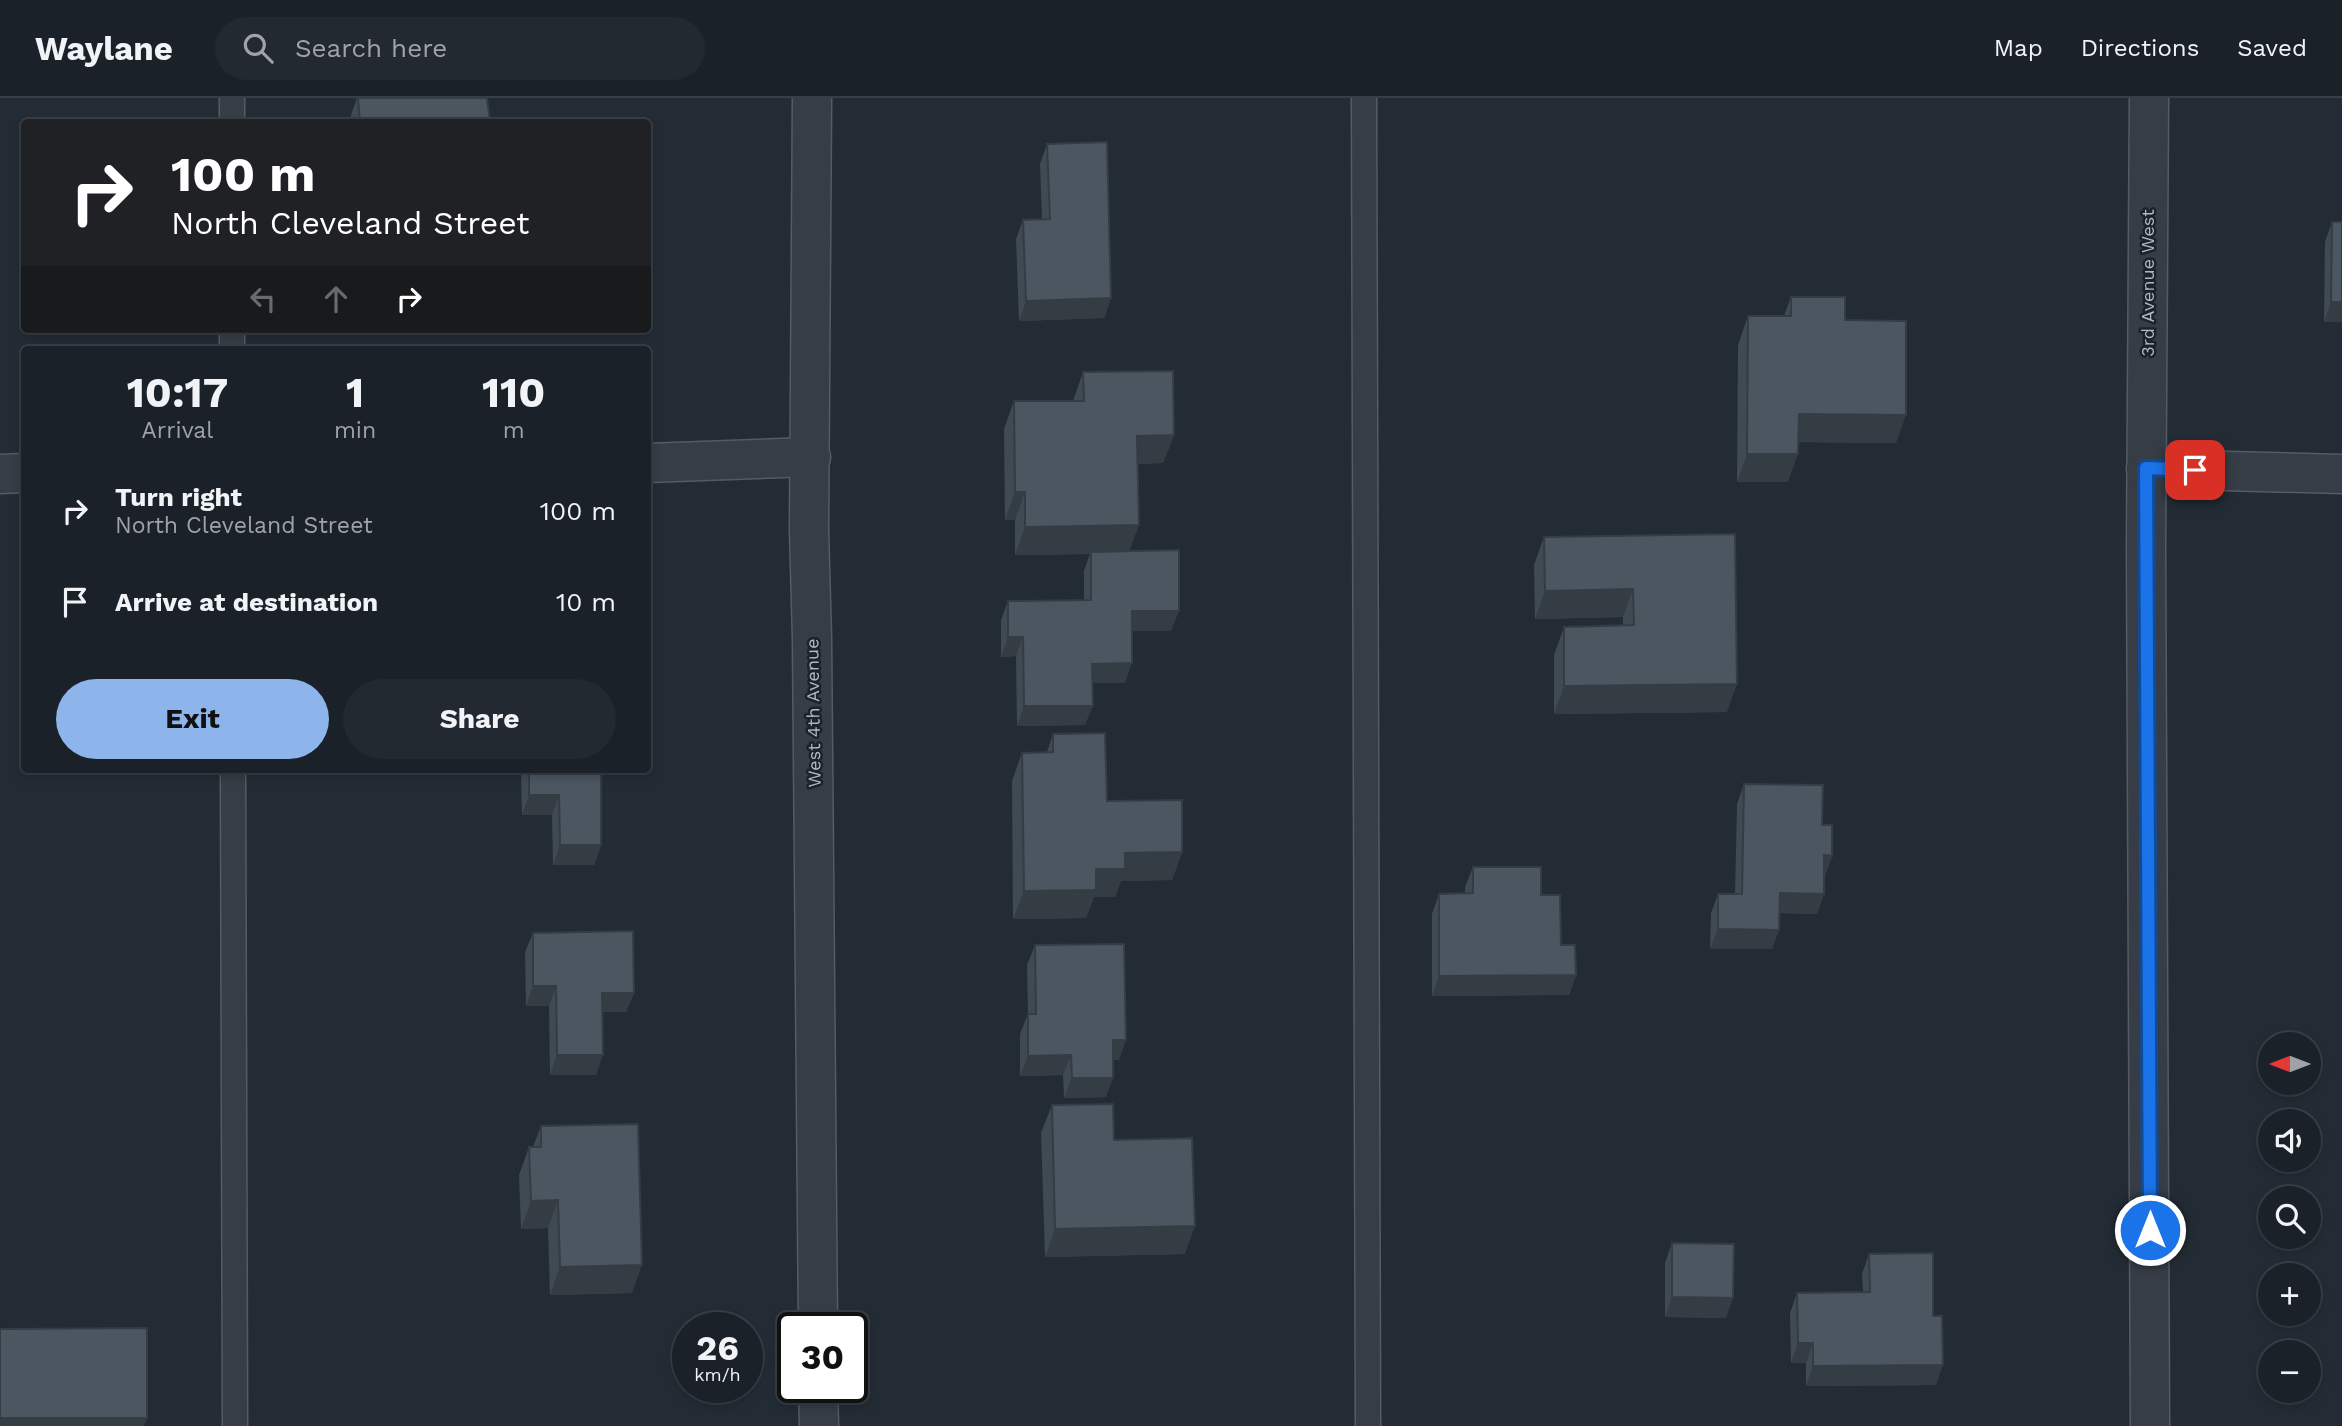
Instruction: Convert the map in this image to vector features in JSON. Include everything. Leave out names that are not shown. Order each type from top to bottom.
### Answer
[{"type":"street","name":"West 4th Avenue","points":[[812,98],[809,530],[813,667],[818,1312]]},
{"type":"street","name":"3rd Avenue West","points":[[2149,98],[2146,468],[2150,1426]]},
{"type":"street","points":[[651,463],[811,457]]},
{"type":"street","points":[[2146,468],[2342,474]]},
{"type":"street","points":[[0,474],[21,473]]},
{"type":"street","points":[[818,1403],[819,1426]]},
{"type":"lane","points":[[232,98],[232,119]]},
{"type":"lane","points":[[1364,98],[1368,1426]]},
{"type":"lane","points":[[233,773],[235,1426]]},
{"type":"building","points":[[358,98],[487,98],[490,119],[360,119]]},
{"type":"building","points":[[1107,142],[1111,298],[1026,301],[1023,220],[1050,219],[1047,144]]},
{"type":"building","points":[[2332,222],[2342,222],[2342,302],[2331,302]]},
{"type":"building","points":[[1791,297],[1845,297],[1845,320],[1906,321],[1906,415],[1799,414],[1798,454],[1747,454],[1748,316],[1791,316]]},
{"type":"building","points":[[1173,371],[1174,435],[1137,436],[1139,525],[1025,527],[1025,492],[1015,492],[1014,401],[1084,401],[1083,372]]},
{"type":"building","points":[[1735,534],[1737,684],[1564,686],[1564,627],[1634,625],[1633,589],[1545,591],[1544,537]]},
{"type":"building","points":[[1179,550],[1179,611],[1132,611],[1132,663],[1092,664],[1093,706],[1024,706],[1023,637],[1008,637],[1008,601],[1091,600],[1091,552]]},
{"type":"building","points":[[1105,733],[1107,801],[1182,800],[1182,852],[1125,853],[1125,869],[1096,869],[1096,890],[1024,891],[1022,753],[1053,752],[1053,734]]},
{"type":"building","points":[[529,773],[601,773],[601,845],[560,845],[559,795],[529,795]]},
{"type":"building","points":[[1744,784],[1823,785],[1822,825],[1832,825],[1832,856],[1824,855],[1824,894],[1780,893],[1779,930],[1718,929],[1718,894],[1742,894]]},
{"type":"building","points":[[1473,867],[1541,867],[1541,895],[1560,895],[1561,945],[1575,945],[1576,975],[1439,976],[1439,894],[1473,893]]},
{"type":"building","points":[[633,931],[634,993],[602,993],[603,1055],[557,1055],[556,986],[533,986],[533,933]]},
{"type":"building","points":[[1124,944],[1126,1040],[1113,1040],[1113,1078],[1072,1078],[1071,1055],[1028,1056],[1028,1014],[1036,1014],[1035,945]]},
{"type":"building","points":[[1113,1104],[1114,1140],[1192,1138],[1195,1226],[1055,1229],[1052,1105]]},
{"type":"building","points":[[638,1124],[642,1265],[560,1267],[558,1200],[531,1201],[529,1147],[541,1147],[541,1126]]},
{"type":"building","points":[[1672,1243],[1734,1244],[1733,1298],[1672,1297]]},
{"type":"building","points":[[1933,1253],[1933,1316],[1942,1316],[1943,1365],[1813,1366],[1813,1343],[1798,1343],[1797,1293],[1870,1292],[1869,1254]]},
{"type":"building","points":[[147,1328],[147,1418],[0,1418],[0,1329]]},
{"type":"route","points":[[2150,1230],[2146,468],[2195,470]]}]
